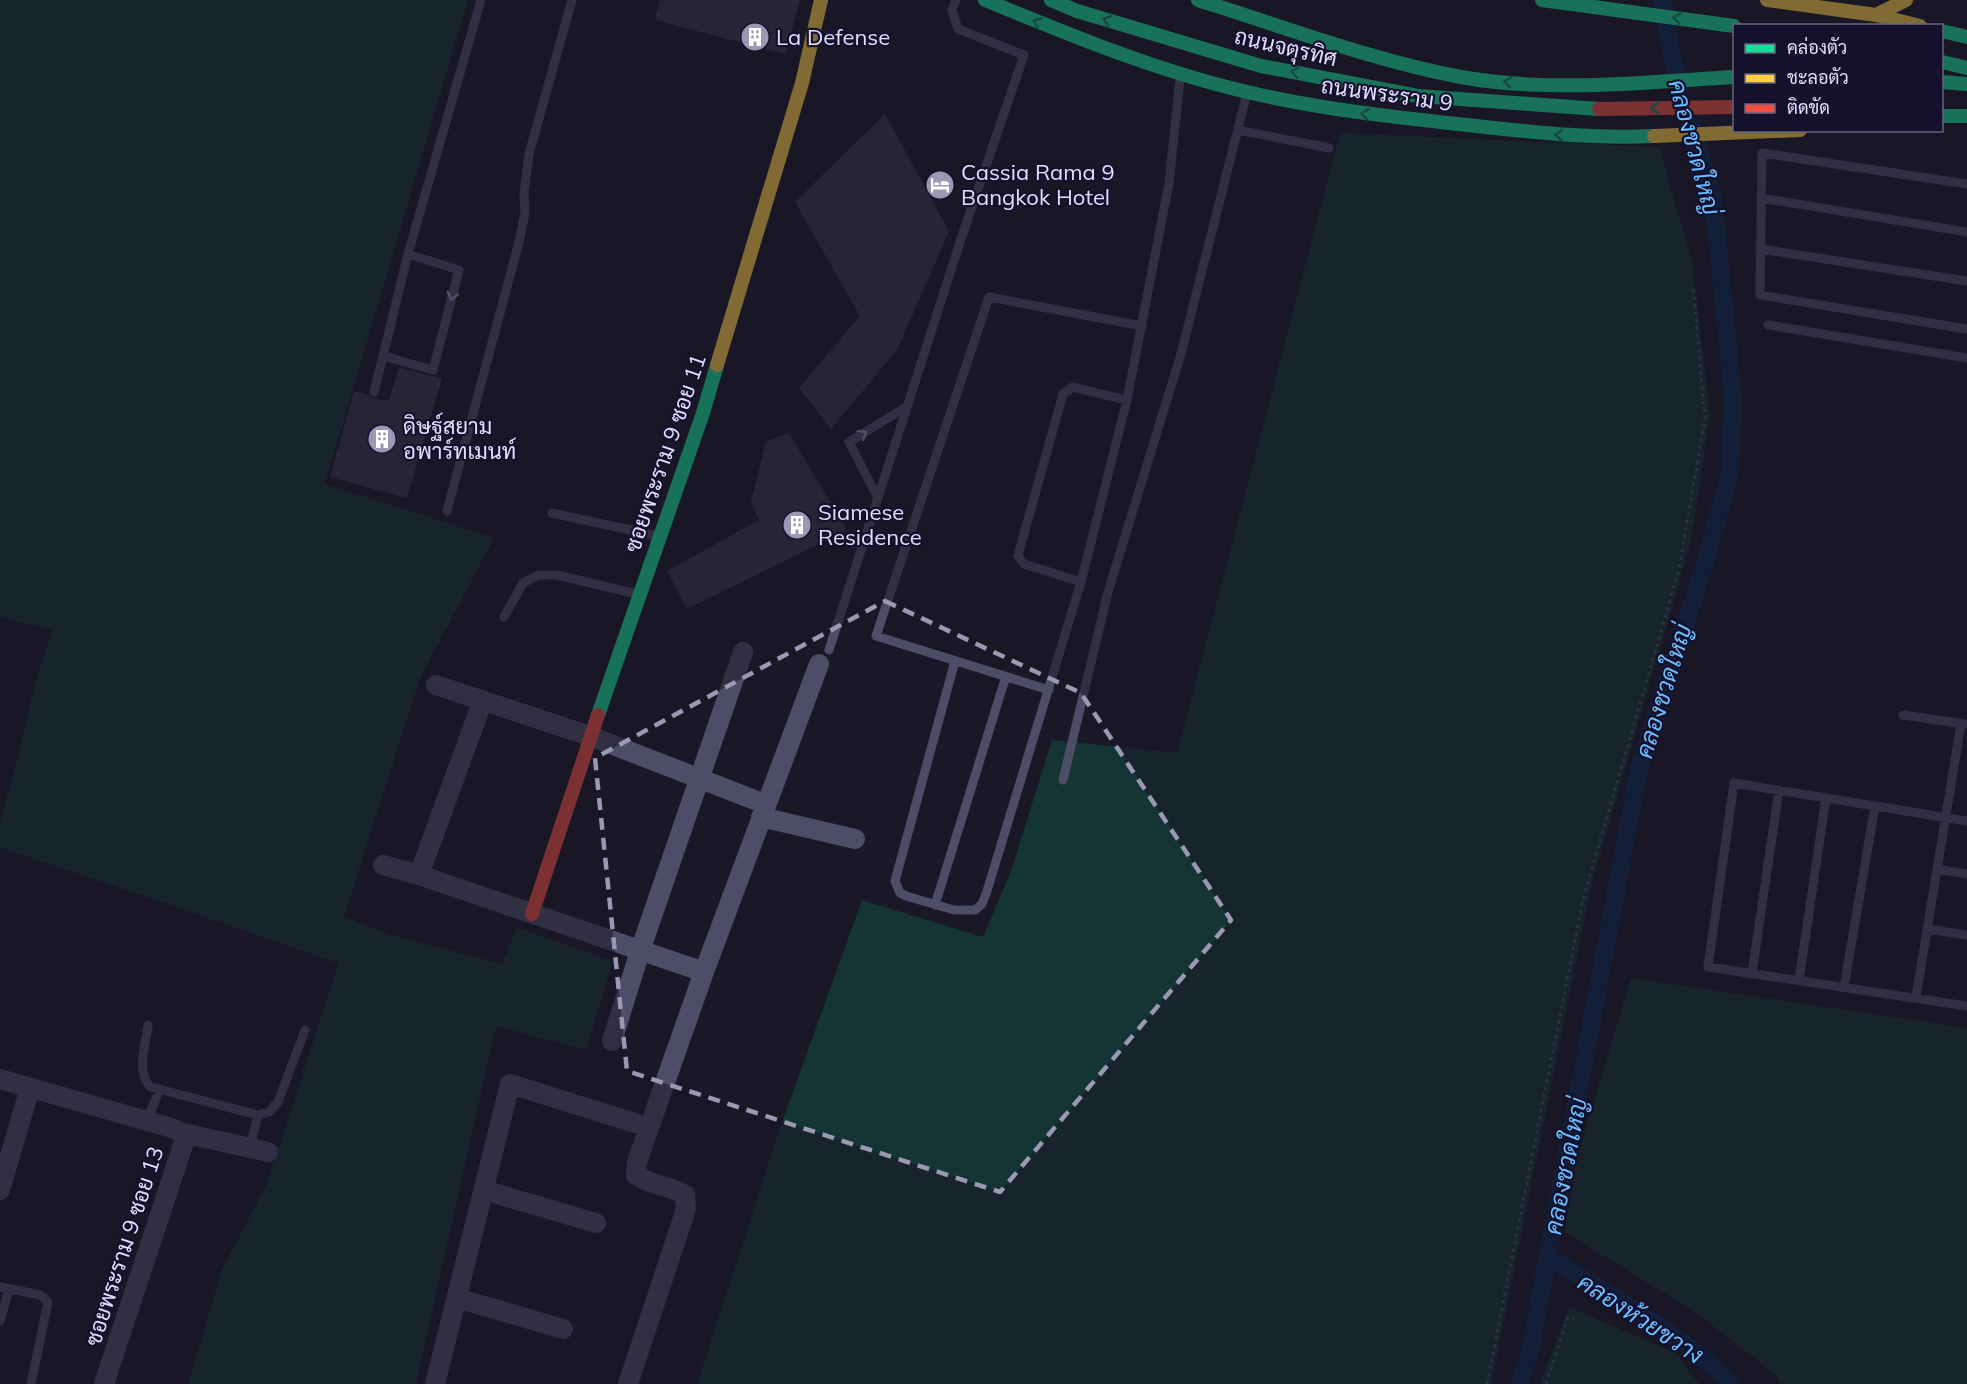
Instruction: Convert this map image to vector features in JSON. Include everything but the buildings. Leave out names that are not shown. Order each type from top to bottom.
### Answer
[{"type":"main road","name":"ซอยพระราม 9 ซอย 11","points":[[532,914],[590,736],[703,413],[795,106],[821,0]]},
{"type":"main road","name":"ถนนพระราม 9","points":[[985,0],[1075,37],[1181,74],[1247,92],[1358,113],[1550,134],[1618,138],[1777,132]]},
{"type":"main road","name":"ถนนจตุรทิศ","points":[[1051,0],[1077,11],[1260,66],[1418,96],[1595,109],[1733,106]]},
{"type":"main road","points":[[1198,0],[1382,58],[1462,77],[1532,85],[1629,83],[1733,77]]},
{"type":"main road","points":[[1542,0],[1733,26]]},
{"type":"main road","points":[[1767,0],[1876,15],[1912,24]]},
{"type":"main road","points":[[1876,15],[1906,0]]},
{"type":"main road","points":[[1943,31],[1967,31]]},
{"type":"main road","points":[[1943,31],[1967,37]]},
{"type":"main road","points":[[1943,62],[1967,68]]},
{"type":"main road","points":[[1943,82],[1967,85]]},
{"type":"main road","points":[[1943,91],[1967,85]]},
{"type":"main road","points":[[1943,116],[1967,116]]},
{"type":"street","points":[[612,1041],[640,951],[743,652]]},
{"type":"street","points":[[628,1384],[686,1209],[685,1195],[677,1190],[646,1183],[636,1175],[637,1162],[763,811],[824,657]]},
{"type":"street","points":[[436,685],[590,736],[700,779],[763,811],[855,839]]},
{"type":"street","points":[[419,875],[483,700]]},
{"type":"street","points":[[383,865],[419,875],[704,972]]},
{"type":"street","name":"ซอยพระราม 9 ซอย 13","points":[[0,1079],[147,1120],[183,1133],[184,1139],[104,1384]]},
{"type":"street","points":[[435,1384],[510,1084],[635,1123]]},
{"type":"street","points":[[0,1190],[30,1088]]},
{"type":"street","points":[[183,1133],[259,1149]]},
{"type":"street","points":[[484,1190],[596,1223]]},
{"type":"street","points":[[457,1298],[563,1329]]},
{"type":"lane","points":[[374,392],[408,255],[481,0]]},
{"type":"lane","points":[[447,511],[519,242],[525,213],[524,194],[529,154],[572,0]]},
{"type":"lane","points":[[824,657],[1024,55],[958,29],[952,10],[956,0]]},
{"type":"lane","points":[[955,661],[895,881],[900,893],[954,910],[975,910],[982,904],[1049,690],[1081,582],[1127,400],[1169,183],[1181,74]]},
{"type":"lane","points":[[1063,780],[1108,592],[1181,354],[1247,92]]},
{"type":"lane","points":[[1238,130],[1329,148]]},
{"type":"lane","points":[[1967,184],[1762,153],[1760,295],[1967,329]]},
{"type":"lane","points":[[1761,198],[1967,232]]},
{"type":"lane","points":[[1760,249],[1967,280]]},
{"type":"lane","points":[[383,356],[433,370],[459,270],[408,255]]},
{"type":"lane","points":[[1049,690],[876,636],[989,297],[1142,326]]},
{"type":"lane","points":[[1768,325],[1967,358]]},
{"type":"lane","points":[[1081,582],[1024,564],[1018,556],[1020,548],[1063,394],[1073,387],[1127,400]]},
{"type":"lane","points":[[878,498],[849,442],[908,406]]},
{"type":"lane","points":[[552,513],[660,536]]},
{"type":"lane","points":[[504,617],[523,583],[538,575],[557,575],[640,594]]},
{"type":"lane","points":[[935,905],[1006,676]]},
{"type":"lane","points":[[1903,715],[1964,724],[1916,997]]},
{"type":"lane","points":[[1967,821],[1734,783],[1708,967],[1967,1006]]},
{"type":"lane","points":[[1752,973],[1779,790]]},
{"type":"lane","points":[[1799,980],[1826,798]]},
{"type":"lane","points":[[1844,987],[1875,806]]},
{"type":"lane","points":[[1937,869],[1967,874]]},
{"type":"lane","points":[[1927,929],[1967,935]]},
{"type":"lane","points":[[148,1025],[142,1072],[145,1081],[151,1087],[258,1115],[269,1112],[278,1102],[305,1030]]},
{"type":"lane","points":[[147,1120],[160,1089]]},
{"type":"lane","points":[[258,1115],[259,1149]]},
{"type":"lane","points":[[0,1321],[4,1288],[40,1295],[48,1302],[32,1384]]},
{"type":"path","points":[[1487,1384],[1583,899],[1678,569],[1705,418],[1693,286]]},
{"type":"path","points":[[1546,1384],[1568,1317],[1574,1318]]},
{"type":"highlighted area","points":[[885,601],[1081,693],[1231,920],[1000,1192],[627,1071],[595,758]]},
{"type":"green space","points":[[0,0],[468,0],[325,484],[494,538],[420,678],[344,917],[391,935],[502,964],[517,928],[613,961],[586,1050],[496,1026],[416,1384],[188,1384],[222,1270],[266,1186],[339,963],[0,847],[0,823],[34,688],[52,630],[0,617]]},
{"type":"green space","points":[[1340,133],[1660,147],[1692,259],[1710,415],[1691,541],[1592,883],[1491,1384],[697,1384],[780,1128],[862,900],[983,937],[1011,871],[1052,740],[1177,753]]},
{"type":"green space","points":[[1631,978],[1967,1028],[1967,1384],[1780,1384],[1776,1375],[1695,1312],[1565,1232],[1577,1158]]},
{"type":"green space","points":[[1569,1307],[1676,1353],[1699,1384],[1540,1384]]},
{"type":"waterway","name":"คลองชวดใหญ่","points":[[1662,0],[1672,57],[1681,87]]},
{"type":"waterway","name":"คลองชวดใหญ่","points":[[1520,1384],[1530,1351],[1639,769],[1707,557],[1730,472],[1733,398],[1713,195],[1692,125]]},
{"type":"waterway","name":"คลองห้วยขวาง","points":[[1547,1256],[1667,1331],[1711,1365],[1731,1384]]},
{"type":"traffic: fast","points":[[985,0],[1147,63],[1180,74],[1274,98],[1357,112],[1514,130],[1583,136],[1654,136]]},
{"type":"traffic: fast","points":[[1051,0],[1077,11],[1261,66],[1418,96],[1599,109]]},
{"type":"traffic: fast","points":[[1198,0],[1394,62],[1494,82],[1597,85],[1733,77]]},
{"type":"traffic: fast","points":[[1542,0],[1733,26]]},
{"type":"traffic: fast","points":[[1943,31],[1967,37]]},
{"type":"traffic: fast","points":[[1943,62],[1967,68]]},
{"type":"traffic: fast","points":[[1943,82],[1967,84]]},
{"type":"traffic: fast","points":[[1943,116],[1967,116]]},
{"type":"traffic: fast","points":[[598,715],[703,413],[717,365]]},
{"type":"traffic: slow","points":[[717,365],[802,83],[821,0]]},
{"type":"traffic: slow","points":[[1767,0],[1876,15],[1912,24]]},
{"type":"traffic: slow","points":[[1876,15],[1906,0]]},
{"type":"traffic: slow","points":[[1654,136],[1751,132]]},
{"type":"traffic: jam","points":[[1599,109],[1733,107]]},
{"type":"traffic: jam","points":[[532,914],[598,715]]},
{"type":"place","name":"La Defense","points":[[755,37]]},
{"type":"place","name":"Cassia Rama 9 Bangkok Hotel","points":[[940,185]]},
{"type":"place","name":"ดิษฐ์สยาม อพาร์ทเมนท์","points":[[382,439]]},
{"type":"place","name":"Siamese Residence","points":[[797,525]]}]
